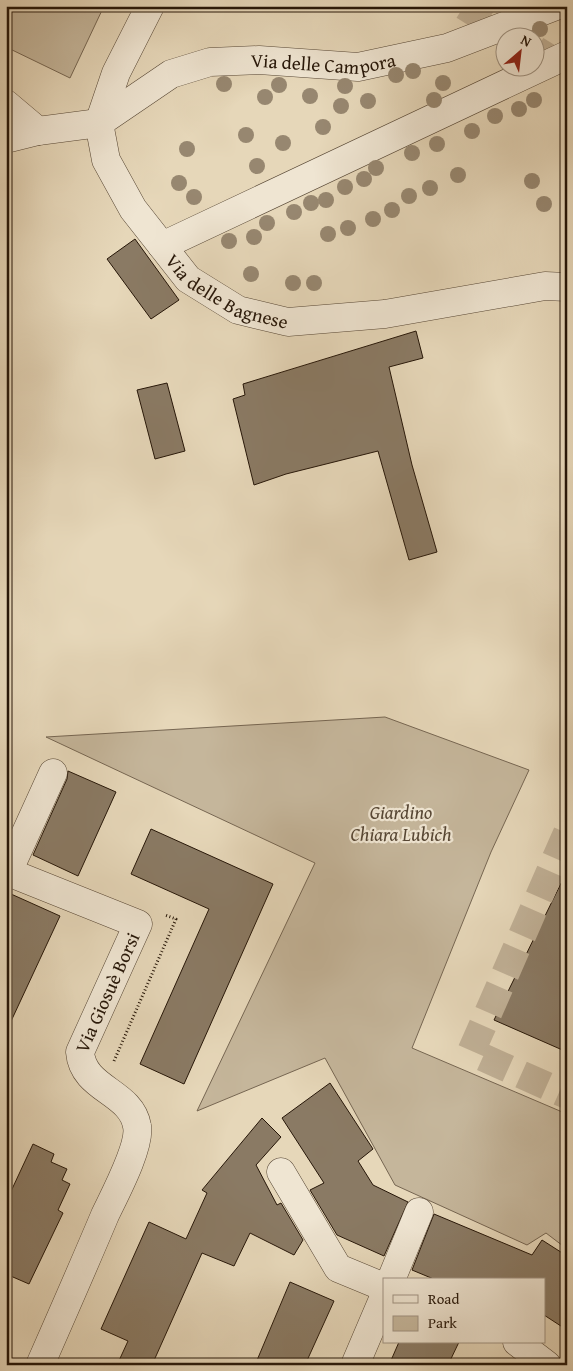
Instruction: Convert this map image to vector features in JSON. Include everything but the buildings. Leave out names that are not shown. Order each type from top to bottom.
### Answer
[{"type":"street","name":"Via delle Bagnese","points":[[150,6],[116,73],[99,123],[106,160],[134,209],[188,278],[238,310],[288,322],[386,314],[556,286]]},
{"type":"street","name":"Via delle Campora","points":[[99,123],[171,74],[210,62],[259,60],[358,67],[447,48],[556,6]]},
{"type":"street","points":[[162,246],[567,55]]},
{"type":"street","points":[[6,104],[38,131]]},
{"type":"street","points":[[6,139],[38,131],[99,123]]},
{"type":"street","name":"Via Giosuè Borsi","points":[[40,1365],[128,1163],[136,1140],[138,1127],[132,1112],[90,1077],[81,1063],[80,1052],[138,924],[7,875],[53,773]]},
{"type":"street","points":[[281,1172],[338,1268],[383,1287]]},
{"type":"street","points":[[392,1278],[419,1212]]},
{"type":"street","points":[[355,1365],[383,1299]]},
{"type":"street","points":[[520,1344],[547,1365]]},
{"type":"green space","points":[[6,6],[104,6],[70,78],[6,47]]},
{"type":"green space","name":"Giardino Chiara Lubich","points":[[385,717],[529,770],[491,852],[412,1048],[567,1114],[567,1249],[546,1233],[527,1245],[395,1185],[325,1058],[197,1111],[315,863],[46,737]]},
{"type":"tunnel","points":[[464,6],[499,28]]},
{"type":"tunnel","points":[[546,56],[567,69]]},
{"type":"tunnel","points":[[567,833],[471,1052],[567,1095]]}]
